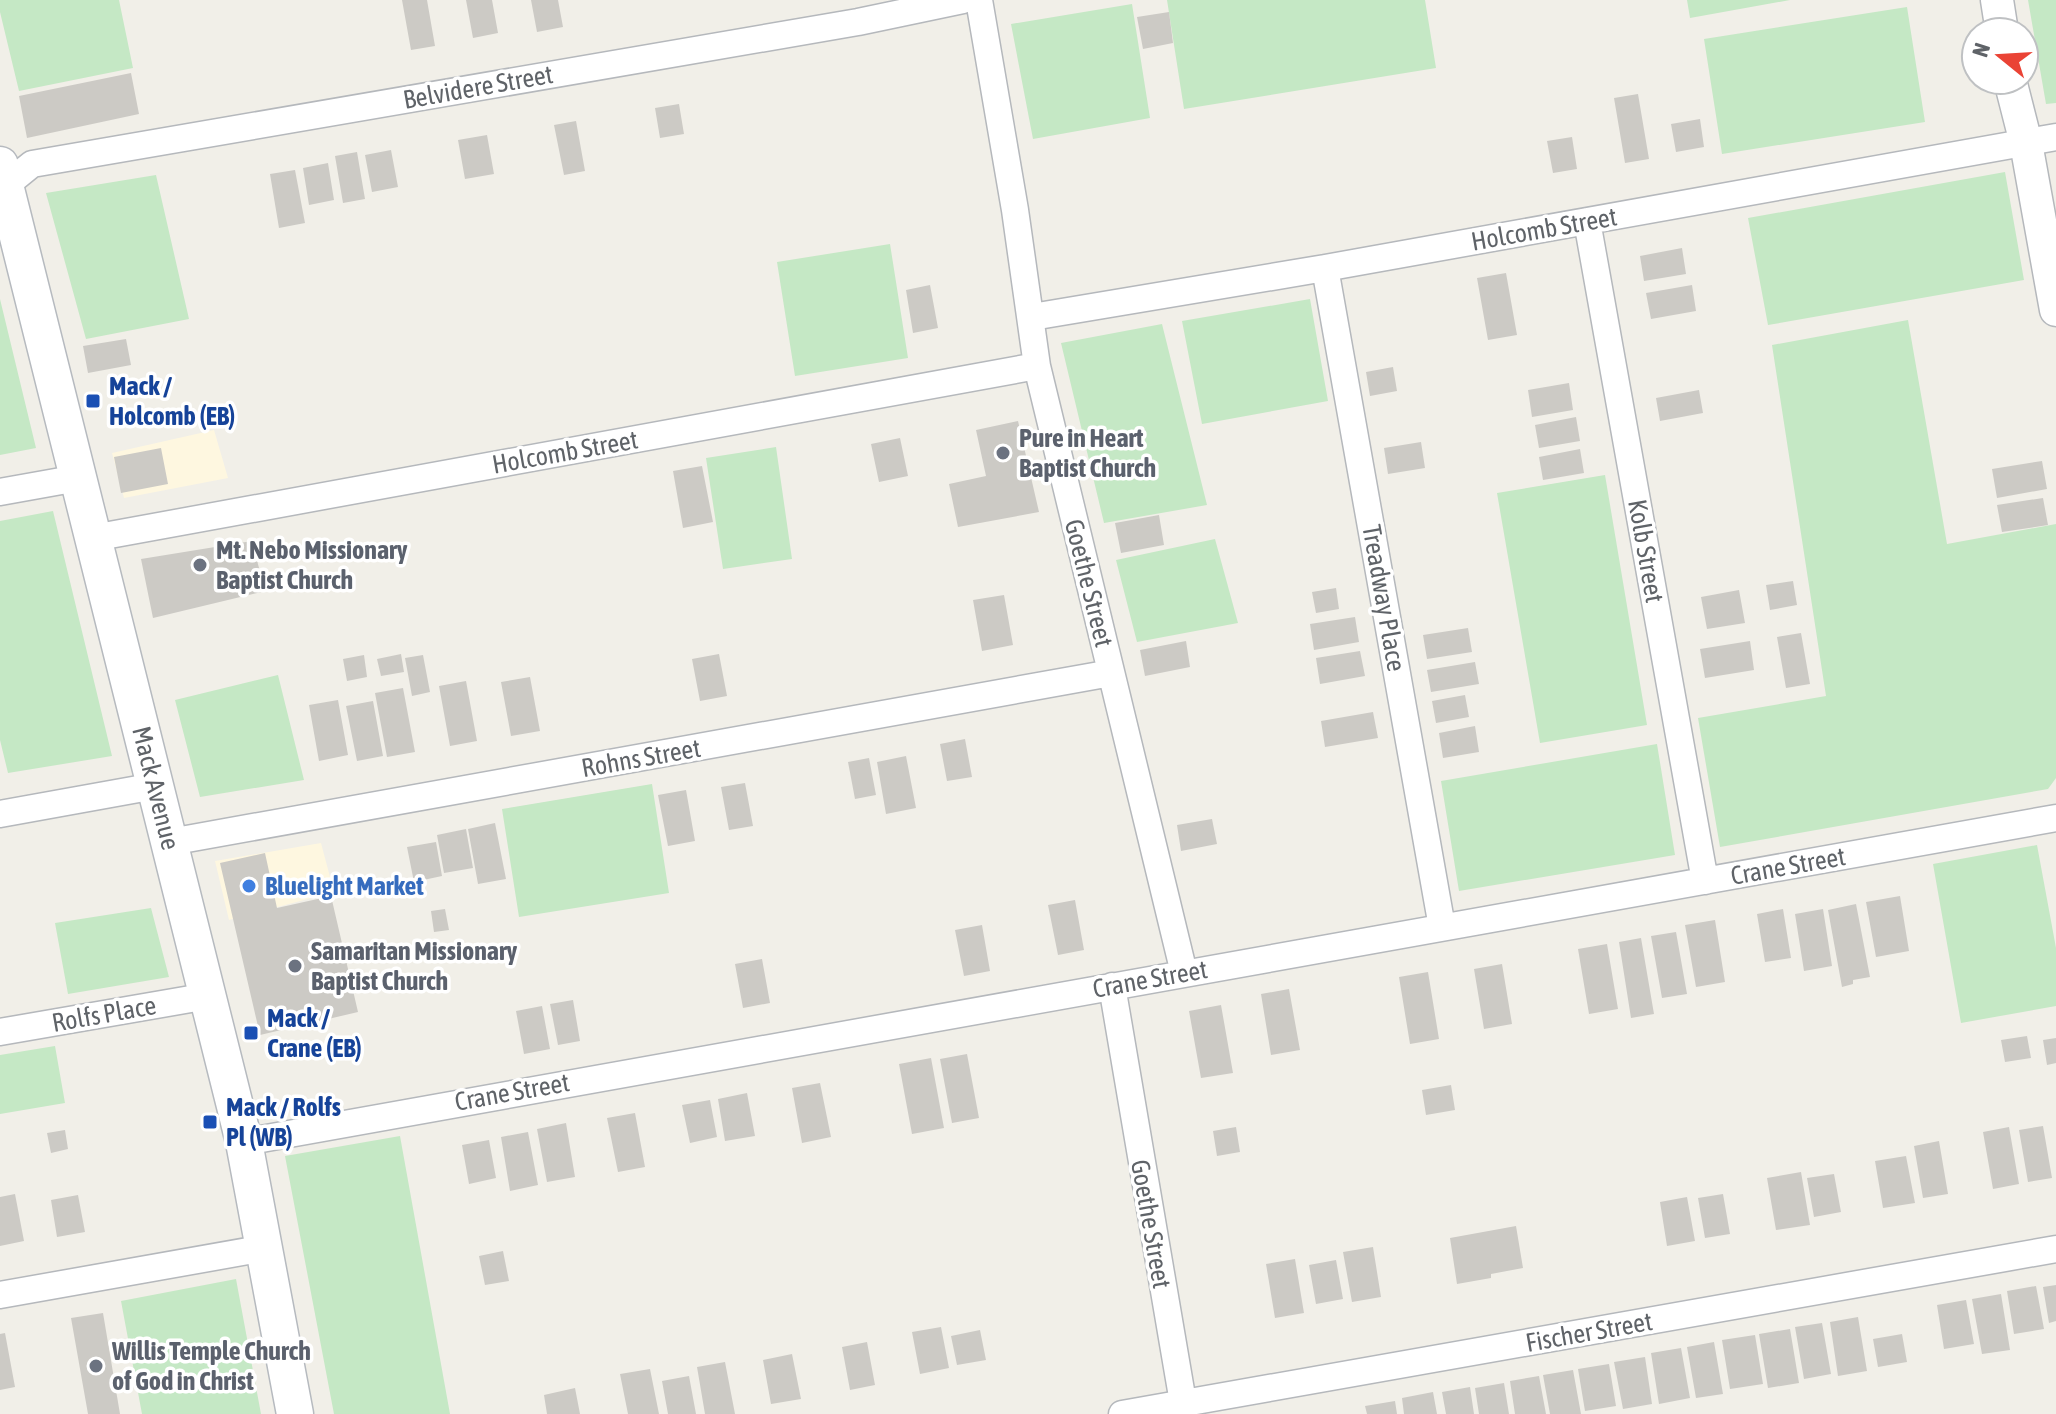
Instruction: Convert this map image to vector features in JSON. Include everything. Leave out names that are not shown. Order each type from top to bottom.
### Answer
[{"type":"main road","name":"Mack Avenue","points":[[2,179],[244,1142],[295,1414]]},
{"type":"street","name":"Belvidere Street","points":[[2,179],[32,164],[858,22],[963,0]]},
{"type":"street","name":"Goethe Street","points":[[979,0],[1032,317],[1037,366],[1184,973]]},
{"type":"street","points":[[2018,96],[2041,140],[2056,310]]},
{"type":"street","name":"Holcomb Street","points":[[1032,317],[2041,140]]},
{"type":"street","name":"Kolb Street","points":[[1587,221],[1705,881]]},
{"type":"street","name":"Treadway Place","points":[[1325,268],[1442,927]]},
{"type":"street","name":"Holcomb Street","points":[[93,538],[1037,366]]},
{"type":"street","points":[[0,492],[78,478]]},
{"type":"street","name":"Rohns Street","points":[[170,842],[1111,673]]},
{"type":"street","points":[[0,814],[155,786]]},
{"type":"street","name":"Crane Street","points":[[244,1142],[2056,818]]},
{"type":"street","name":"Goethe Street","points":[[1112,986],[1184,1409]]},
{"type":"street","name":"Rolfs Place","points":[[0,1032],[208,996]]},
{"type":"street","points":[[0,1295],[265,1248]]},
{"type":"street","name":"Fischer Street","points":[[1122,1414],[1184,1409],[2056,1249]]},
{"type":"shaded area","points":[[214,430],[228,478],[124,498],[112,453]]},
{"type":"shaded area","points":[[321,843],[334,892],[229,920],[215,861]]},
{"type":"green space","points":[[0,0],[119,0],[133,68],[19,91],[0,12]]},
{"type":"green space","points":[[1167,0],[1425,0],[1436,68],[1184,109]]},
{"type":"green space","points":[[1687,0],[1790,0],[1690,18]]},
{"type":"green space","points":[[2028,0],[2056,0],[2056,103],[2046,104],[2040,69],[2040,16],[2031,16]]},
{"type":"green space","points":[[1132,4],[1150,118],[1033,139],[1011,24]]},
{"type":"green space","points":[[1907,7],[1925,122],[1722,154],[1704,39]]},
{"type":"green space","points":[[2005,172],[2024,280],[1768,325],[1748,218]]},
{"type":"green space","points":[[156,175],[189,319],[86,339],[46,193]]},
{"type":"green space","points":[[890,244],[908,358],[795,376],[777,262]]},
{"type":"green space","points":[[0,299],[36,448],[0,455]]},
{"type":"green space","points":[[1310,299],[1328,401],[1202,424],[1182,321]]},
{"type":"green space","points":[[1908,320],[1947,544],[2056,524],[2056,778],[2048,789],[1720,847],[1698,718],[1826,696],[1772,345]]},
{"type":"green space","points":[[1162,324],[1207,505],[1104,523],[1061,343]]},
{"type":"green space","points":[[776,447],[792,559],[723,569],[706,458]]},
{"type":"green space","points":[[1605,475],[1647,725],[1540,743],[1497,493]]},
{"type":"green space","points":[[53,511],[112,756],[8,773],[0,740],[0,521]]},
{"type":"green space","points":[[1215,539],[1238,623],[1137,642],[1116,560]]},
{"type":"green space","points":[[278,675],[304,780],[200,797],[175,700]]},
{"type":"green space","points":[[1657,744],[1675,855],[1459,891],[1441,781]]},
{"type":"green space","points":[[652,784],[669,893],[519,917],[502,809]]},
{"type":"green space","points":[[2037,845],[2056,948],[2056,1006],[1961,1023],[1933,864]]},
{"type":"green space","points":[[151,908],[169,977],[68,994],[55,923]]},
{"type":"green space","points":[[55,1046],[65,1103],[0,1114],[0,1055]]},
{"type":"green space","points":[[400,1136],[450,1414],[334,1414],[285,1156]]},
{"type":"green space","points":[[236,1279],[261,1414],[142,1414],[121,1301]]},
{"type":"building","points":[[402,0],[427,0],[435,46],[411,50]]},
{"type":"building","points":[[466,0],[492,0],[498,33],[473,38]]},
{"type":"building","points":[[531,0],[558,0],[563,27],[537,32]]},
{"type":"building","points":[[1169,12],[1173,43],[1143,49],[1137,17]]},
{"type":"building","points":[[131,73],[139,114],[27,138],[19,96]]},
{"type":"building","points":[[1638,94],[1649,159],[1625,163],[1614,98]]},
{"type":"building","points":[[679,104],[684,134],[660,138],[655,108]]},
{"type":"building","points":[[1700,119],[1704,147],[1676,152],[1671,124]]},
{"type":"building","points":[[576,121],[585,171],[564,175],[554,125]]},
{"type":"building","points":[[487,135],[494,174],[465,179],[458,140]]},
{"type":"building","points":[[1572,137],[1577,169],[1553,173],[1547,141]]},
{"type":"building","points":[[391,150],[398,187],[372,192],[365,155]]},
{"type":"building","points":[[357,152],[365,199],[343,203],[335,156]]},
{"type":"building","points":[[328,163],[334,200],[309,205],[303,168]]},
{"type":"building","points":[[295,170],[305,223],[279,228],[270,174]]},
{"type":"building","points":[[1682,248],[1686,274],[1644,281],[1640,256]]},
{"type":"building","points":[[1506,273],[1517,335],[1488,340],[1477,278]]},
{"type":"building","points":[[930,285],[938,328],[913,333],[906,290]]},
{"type":"building","points":[[1692,285],[1696,311],[1651,319],[1646,293]]},
{"type":"building","points":[[126,339],[131,365],[88,373],[83,346]]},
{"type":"building","points":[[1393,367],[1397,391],[1370,396],[1366,372]]},
{"type":"building","points":[[1569,383],[1573,410],[1532,417],[1528,390]]},
{"type":"building","points":[[1699,390],[1703,413],[1660,421],[1656,398]]},
{"type":"building","points":[[1576,417],[1580,441],[1539,448],[1535,425]]},
{"type":"building","name":"Pure in Heart Baptist Church","points":[[1018,421],[1039,512],[958,527],[949,484],[986,476],[976,430]]},
{"type":"building","points":[[900,438],[908,476],[879,482],[871,444]]},
{"type":"building","points":[[1421,442],[1425,468],[1388,474],[1384,448]]},
{"type":"building","points":[[161,448],[168,484],[121,493],[114,457]]},
{"type":"building","points":[[1580,449],[1584,473],[1543,480],[1539,457]]},
{"type":"building","points":[[2042,461],[2047,489],[1997,498],[1992,469]]},
{"type":"building","points":[[702,466],[713,522],[683,528],[673,471]]},
{"type":"building","points":[[2043,498],[2048,525],[2002,532],[1997,505]]},
{"type":"building","points":[[1159,515],[1164,545],[1121,553],[1115,523]]},
{"type":"building","name":"Mt. Nebo Missionary Baptist Church","points":[[252,541],[265,591],[153,618],[141,559]]},
{"type":"building","points":[[1793,581],[1797,605],[1770,610],[1766,585]]},
{"type":"building","points":[[1336,588],[1339,609],[1316,613],[1312,592]]},
{"type":"building","points":[[1739,590],[1745,623],[1707,629],[1701,597]]},
{"type":"building","points":[[1004,595],[1013,645],[982,651],[973,600]]},
{"type":"building","points":[[1355,617],[1359,642],[1314,650],[1310,624]]},
{"type":"building","points":[[1468,628],[1472,652],[1427,659],[1423,635]]},
{"type":"building","points":[[1801,633],[1810,684],[1786,688],[1777,637]]},
{"type":"building","points":[[1186,641],[1190,667],[1145,676],[1140,650]]},
{"type":"building","points":[[1750,641],[1754,670],[1705,678],[1700,649]]},
{"type":"building","points":[[1360,651],[1365,676],[1320,684],[1316,658]]},
{"type":"building","points":[[401,654],[404,672],[381,676],[377,659]]},
{"type":"building","points":[[719,654],[727,696],[700,701],[692,659]]},
{"type":"building","points":[[364,655],[367,677],[347,681],[343,659]]},
{"type":"building","points":[[423,655],[430,692],[412,696],[405,658]]},
{"type":"building","points":[[1475,662],[1479,684],[1431,692],[1427,670]]},
{"type":"building","points":[[530,677],[540,731],[511,736],[501,682]]},
{"type":"building","points":[[466,681],[477,741],[450,746],[439,686]]},
{"type":"building","points":[[403,688],[415,752],[387,757],[375,693]]},
{"type":"building","points":[[1465,695],[1469,717],[1436,723],[1432,701]]},
{"type":"building","points":[[338,700],[348,755],[319,761],[309,705]]},
{"type":"building","points":[[373,701],[383,756],[357,761],[346,706]]},
{"type":"building","points":[[1373,712],[1378,738],[1325,747],[1321,721]]},
{"type":"building","points":[[1475,726],[1479,752],[1443,758],[1439,733]]},
{"type":"building","points":[[965,739],[972,777],[947,781],[940,744]]},
{"type":"building","points":[[906,756],[916,808],[886,814],[877,762]]},
{"type":"building","points":[[869,758],[876,795],[855,799],[848,762]]},
{"type":"building","points":[[745,783],[753,826],[729,830],[721,787]]},
{"type":"building","points":[[686,790],[695,841],[668,846],[658,795]]},
{"type":"building","points":[[1212,819],[1217,844],[1181,851],[1177,825]]},
{"type":"building","points":[[495,823],[506,879],[478,884],[468,829]]},
{"type":"building","points":[[466,829],[473,868],[444,873],[437,835]]},
{"type":"building","points":[[436,842],[442,876],[414,882],[407,847]]},
{"type":"building","name":"Samaritan Missionary Baptist Church","points":[[265,853],[277,908],[331,896],[358,1012],[260,1035],[220,863]]},
{"type":"building","points":[[1900,896],[1909,951],[1876,957],[1866,902]]},
{"type":"building","points":[[1075,900],[1084,950],[1058,955],[1048,905]]},
{"type":"building","points":[[1856,904],[1870,977],[1853,980],[1853,984],[1842,987],[1828,910]]},
{"type":"building","points":[[445,909],[449,930],[434,932],[431,911]]},
{"type":"building","points":[[1783,909],[1791,958],[1765,962],[1757,914]]},
{"type":"building","points":[[1823,909],[1832,966],[1804,971],[1795,914]]},
{"type":"building","points":[[1715,920],[1725,982],[1696,987],[1685,925]]},
{"type":"building","points":[[982,925],[990,971],[964,976],[955,930]]},
{"type":"building","points":[[1676,932],[1687,994],[1662,998],[1651,936]]},
{"type":"building","points":[[1641,938],[1654,1014],[1631,1018],[1619,942]]},
{"type":"building","points":[[1607,944],[1618,1009],[1589,1014],[1578,949]]},
{"type":"building","points":[[762,959],[770,1003],[743,1008],[735,964]]},
{"type":"building","points":[[1502,964],[1512,1024],[1484,1029],[1474,969]]},
{"type":"building","points":[[1428,972],[1439,1039],[1410,1044],[1399,977]]},
{"type":"building","points":[[1289,989],[1300,1050],[1271,1055],[1261,994]]},
{"type":"building","points":[[573,1000],[580,1041],[558,1045],[550,1004]]},
{"type":"building","points":[[1221,1005],[1233,1073],[1201,1078],[1189,1011]]},
{"type":"building","points":[[542,1006],[550,1049],[524,1054],[516,1011]]},
{"type":"building","points":[[2027,1036],[2031,1058],[2005,1062],[2001,1040]]},
{"type":"building","points":[[2056,1038],[2056,1063],[2047,1065],[2043,1040]]},
{"type":"building","points":[[967,1054],[979,1118],[952,1123],[940,1059]]},
{"type":"building","points":[[931,1058],[944,1128],[912,1134],[899,1064]]},
{"type":"building","points":[[820,1083],[831,1137],[802,1143],[792,1088]]},
{"type":"building","points":[[1451,1085],[1455,1110],[1426,1115],[1422,1090]]},
{"type":"building","points":[[747,1093],[755,1136],[725,1141],[718,1099]]},
{"type":"building","points":[[710,1100],[717,1137],[690,1143],[682,1105]]},
{"type":"building","points":[[635,1113],[645,1167],[618,1172],[607,1118]]},
{"type":"building","points":[[566,1123],[575,1177],[547,1182],[537,1129]]},
{"type":"building","points":[[2043,1126],[2052,1178],[2028,1182],[2019,1130]]},
{"type":"building","points":[[1236,1127],[1240,1152],[1217,1156],[1213,1131]]},
{"type":"building","points":[[2009,1127],[2019,1184],[1993,1189],[1983,1132]]},
{"type":"building","points":[[65,1130],[68,1149],[51,1153],[47,1133]]},
{"type":"building","points":[[528,1132],[538,1185],[510,1191],[501,1137]]},
{"type":"building","points":[[489,1140],[496,1178],[469,1184],[462,1145]]},
{"type":"building","points":[[1939,1141],[1948,1194],[1923,1198],[1914,1146]]},
{"type":"building","points":[[1906,1156],[1915,1203],[1883,1208],[1875,1161]]},
{"type":"building","points":[[1801,1172],[1810,1225],[1776,1230],[1767,1178]]},
{"type":"building","points":[[1834,1174],[1841,1212],[1814,1217],[1807,1178]]},
{"type":"building","points":[[15,1194],[24,1241],[0,1246],[0,1197]]},
{"type":"building","points":[[1723,1194],[1730,1234],[1705,1238],[1698,1198]]},
{"type":"building","points":[[78,1195],[85,1232],[57,1237],[51,1200]]},
{"type":"building","points":[[1687,1197],[1695,1241],[1667,1246],[1660,1202]]},
{"type":"building","points":[[1516,1226],[1523,1268],[1457,1284],[1450,1238]]},
{"type":"building","points":[[1373,1247],[1381,1297],[1352,1302],[1343,1252]]},
{"type":"building","points":[[503,1251],[509,1281],[485,1285],[479,1256]]},
{"type":"building","points":[[1295,1259],[1304,1313],[1275,1318],[1266,1264]]},
{"type":"building","points":[[1336,1260],[1343,1299],[1316,1304],[1309,1265]]},
{"type":"building","points":[[2056,1285],[2056,1321],[2049,1323],[2043,1287]]},
{"type":"building","points":[[2036,1286],[2044,1329],[2014,1334],[2007,1291]]},
{"type":"building","points":[[2001,1294],[2010,1350],[1982,1354],[1972,1299]]},
{"type":"building","points":[[1966,1300],[1974,1344],[1944,1349],[1937,1305]]},
{"type":"building","name":"Willis Temple Church of God in Christ","points":[[103,1313],[120,1414],[88,1414],[71,1318]]},
{"type":"building","points":[[1858,1317],[1867,1371],[1838,1376],[1830,1322]]},
{"type":"building","points":[[1822,1323],[1831,1374],[1804,1379],[1795,1327]]},
{"type":"building","points":[[941,1327],[949,1368],[920,1374],[912,1332]]},
{"type":"building","points":[[1790,1329],[1799,1383],[1768,1388],[1759,1334]]},
{"type":"building","points":[[980,1330],[986,1360],[957,1365],[951,1336]]},
{"type":"building","points":[[5,1333],[15,1387],[0,1390],[0,1334]]},
{"type":"building","points":[[1902,1334],[1907,1362],[1878,1367],[1873,1339]]},
{"type":"building","points":[[1755,1335],[1763,1384],[1730,1389],[1722,1340]]},
{"type":"building","points":[[867,1342],[875,1385],[850,1390],[842,1347]]},
{"type":"building","points":[[1714,1342],[1723,1394],[1696,1398],[1687,1347]]},
{"type":"building","points":[[1681,1348],[1690,1398],[1659,1404],[1651,1353]]},
{"type":"building","points":[[792,1354],[801,1399],[771,1404],[763,1360]]},
{"type":"building","points":[[1645,1357],[1652,1404],[1623,1409],[1614,1362]]},
{"type":"building","points":[[725,1362],[735,1414],[705,1414],[697,1367]]},
{"type":"building","points":[[1609,1364],[1616,1406],[1585,1411],[1578,1369]]},
{"type":"building","points":[[650,1369],[659,1414],[628,1414],[620,1374]]},
{"type":"building","points":[[1573,1370],[1581,1414],[1550,1414],[1543,1375]]},
{"type":"building","points":[[689,1376],[696,1414],[668,1414],[662,1381]]},
{"type":"building","points":[[1539,1376],[1546,1414],[1515,1414],[1510,1381]]},
{"type":"building","points":[[1504,1383],[1509,1414],[1479,1414],[1475,1388]]},
{"type":"building","points":[[1470,1387],[1474,1414],[1446,1414],[1442,1392]]},
{"type":"building","points":[[575,1388],[580,1414],[547,1414],[544,1395]]},
{"type":"building","points":[[1433,1392],[1437,1414],[1404,1414],[1402,1398]]},
{"type":"building","points":[[1395,1401],[1397,1414],[1367,1414],[1365,1406]]},
{"type":"place","name":"Mack / Holcomb (EB)","points":[[93,401]]},
{"type":"place","name":"Pure in Heart Baptist Church","points":[[1003,453]]},
{"type":"place","name":"Mt. Nebo Missionary Baptist Church","points":[[200,565]]},
{"type":"place","name":"Bluelight Market","points":[[249,886]]},
{"type":"place","name":"Samaritan Missionary Baptist Church","points":[[295,966]]},
{"type":"place","name":"Mack / Crane (EB)","points":[[251,1033]]},
{"type":"place","name":"Mack / Rolfs Pl (WB)","points":[[210,1122]]},
{"type":"place","name":"Willis Temple Church of God in Christ","points":[[96,1366]]}]
